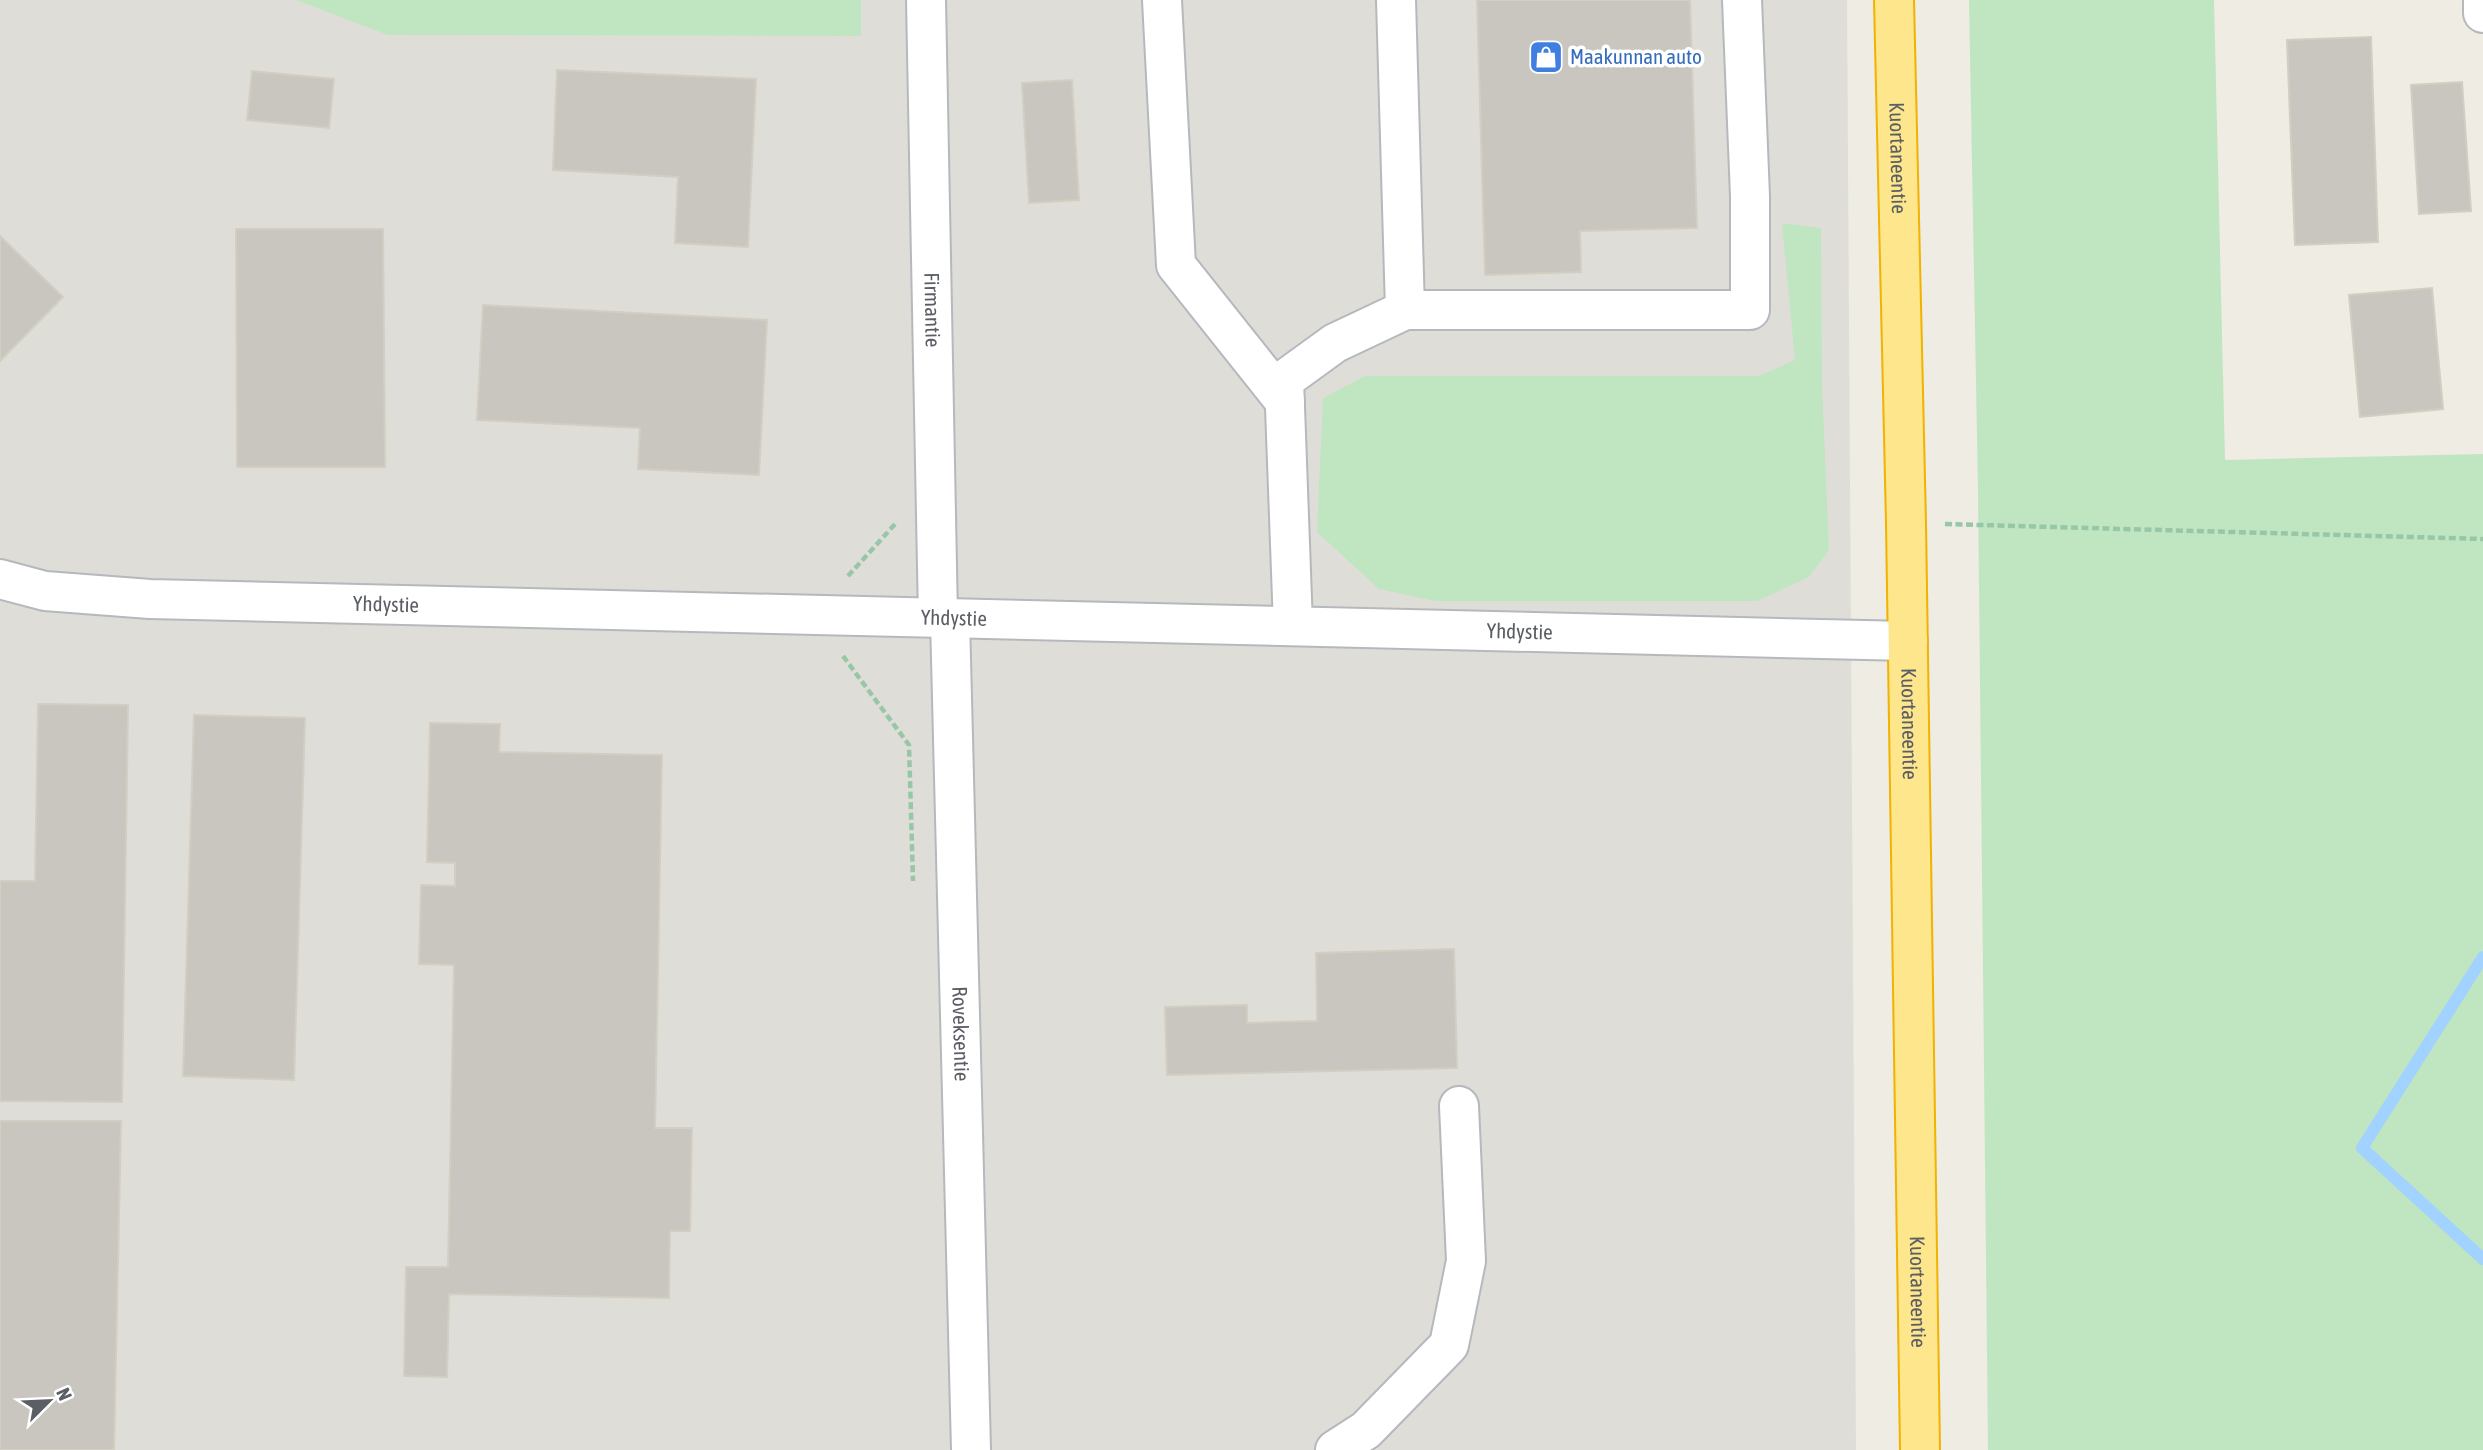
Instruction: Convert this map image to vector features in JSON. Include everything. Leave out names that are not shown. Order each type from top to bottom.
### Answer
[{"type":"highway","name":"Kuortaneentie","points":[[1894,0],[1906,523],[1920,1450]]},
{"type":"street","name":"Firmantie","points":[[926,0],[944,618]]},
{"type":"street","points":[[1162,0],[1176,265],[1285,402]]},
{"type":"street","points":[[1396,0],[1405,310]]},
{"type":"street","points":[[1293,626],[1284,380],[1335,343],[1405,310],[1750,310],[1750,196],[1742,0]]},
{"type":"street","points":[[2483,0],[2483,13]]},
{"type":"street","name":"Yhdystie","points":[[0,579],[45,591],[150,599],[1908,641]]},
{"type":"street","name":"Roveksentie","points":[[944,618],[971,1450]]},
{"type":"street","points":[[1335,1450],[1366,1430],[1449,1345],[1466,1261],[1460,1106]]},
{"type":"path","points":[[904,514],[840,584],[837,649],[909,745],[913,883]]},
{"type":"path","points":[[1906,523],[2483,539]]},
{"type":"shaded area","points":[[0,0],[1847,0],[1856,1450],[0,1450]]},
{"type":"green space","points":[[296,0],[861,0],[861,36],[388,35]]},
{"type":"green space","points":[[1969,0],[2214,0],[2225,460],[2483,454],[2483,1450],[1988,1450],[1978,490]]},
{"type":"green space","points":[[1782,223],[1821,228],[1822,385],[1829,550],[1809,577],[1757,601],[1435,601],[1379,589],[1317,532],[1323,398],[1365,376],[1759,376],[1795,360]]},
{"type":"building","points":[[1477,0],[1690,0],[1697,228],[1580,231],[1581,272],[1485,275]]},
{"type":"building","points":[[2371,37],[2378,242],[2295,245],[2287,40]]},
{"type":"building","points":[[557,70],[756,79],[748,247],[675,243],[678,177],[553,170]]},
{"type":"building","points":[[252,71],[334,79],[329,128],[247,120]]},
{"type":"building","points":[[1072,80],[1079,200],[1029,203],[1022,83]]},
{"type":"building","points":[[2462,82],[2471,211],[2419,214],[2411,85]]},
{"type":"building","points":[[236,229],[383,229],[385,467],[237,467]]},
{"type":"building","points":[[0,236],[63,297],[0,361]]},
{"type":"building","points":[[2432,288],[2443,409],[2360,417],[2349,295]]},
{"type":"building","points":[[483,305],[767,320],[759,475],[638,469],[640,428],[477,420]]},
{"type":"building","points":[[38,704],[128,705],[122,1102],[0,1101],[0,881],[35,881]]},
{"type":"building","points":[[194,715],[305,718],[294,1080],[183,1076]]},
{"type":"building","points":[[430,723],[500,724],[499,752],[662,755],[655,1128],[692,1128],[690,1231],[670,1231],[669,1298],[449,1294],[447,1377],[404,1376],[406,1267],[448,1267],[454,965],[419,964],[421,885],[455,886],[455,863],[427,862]]},
{"type":"building","points":[[1454,949],[1457,1068],[1167,1075],[1165,1007],[1247,1005],[1247,1023],[1317,1021],[1316,953]]},
{"type":"building","points":[[0,1121],[121,1121],[114,1450],[0,1450]]},
{"type":"waterway","points":[[2483,957],[2362,1148],[2483,1259]]},
{"type":"place","name":"Maakunnan auto","points":[[1546,57]]}]
